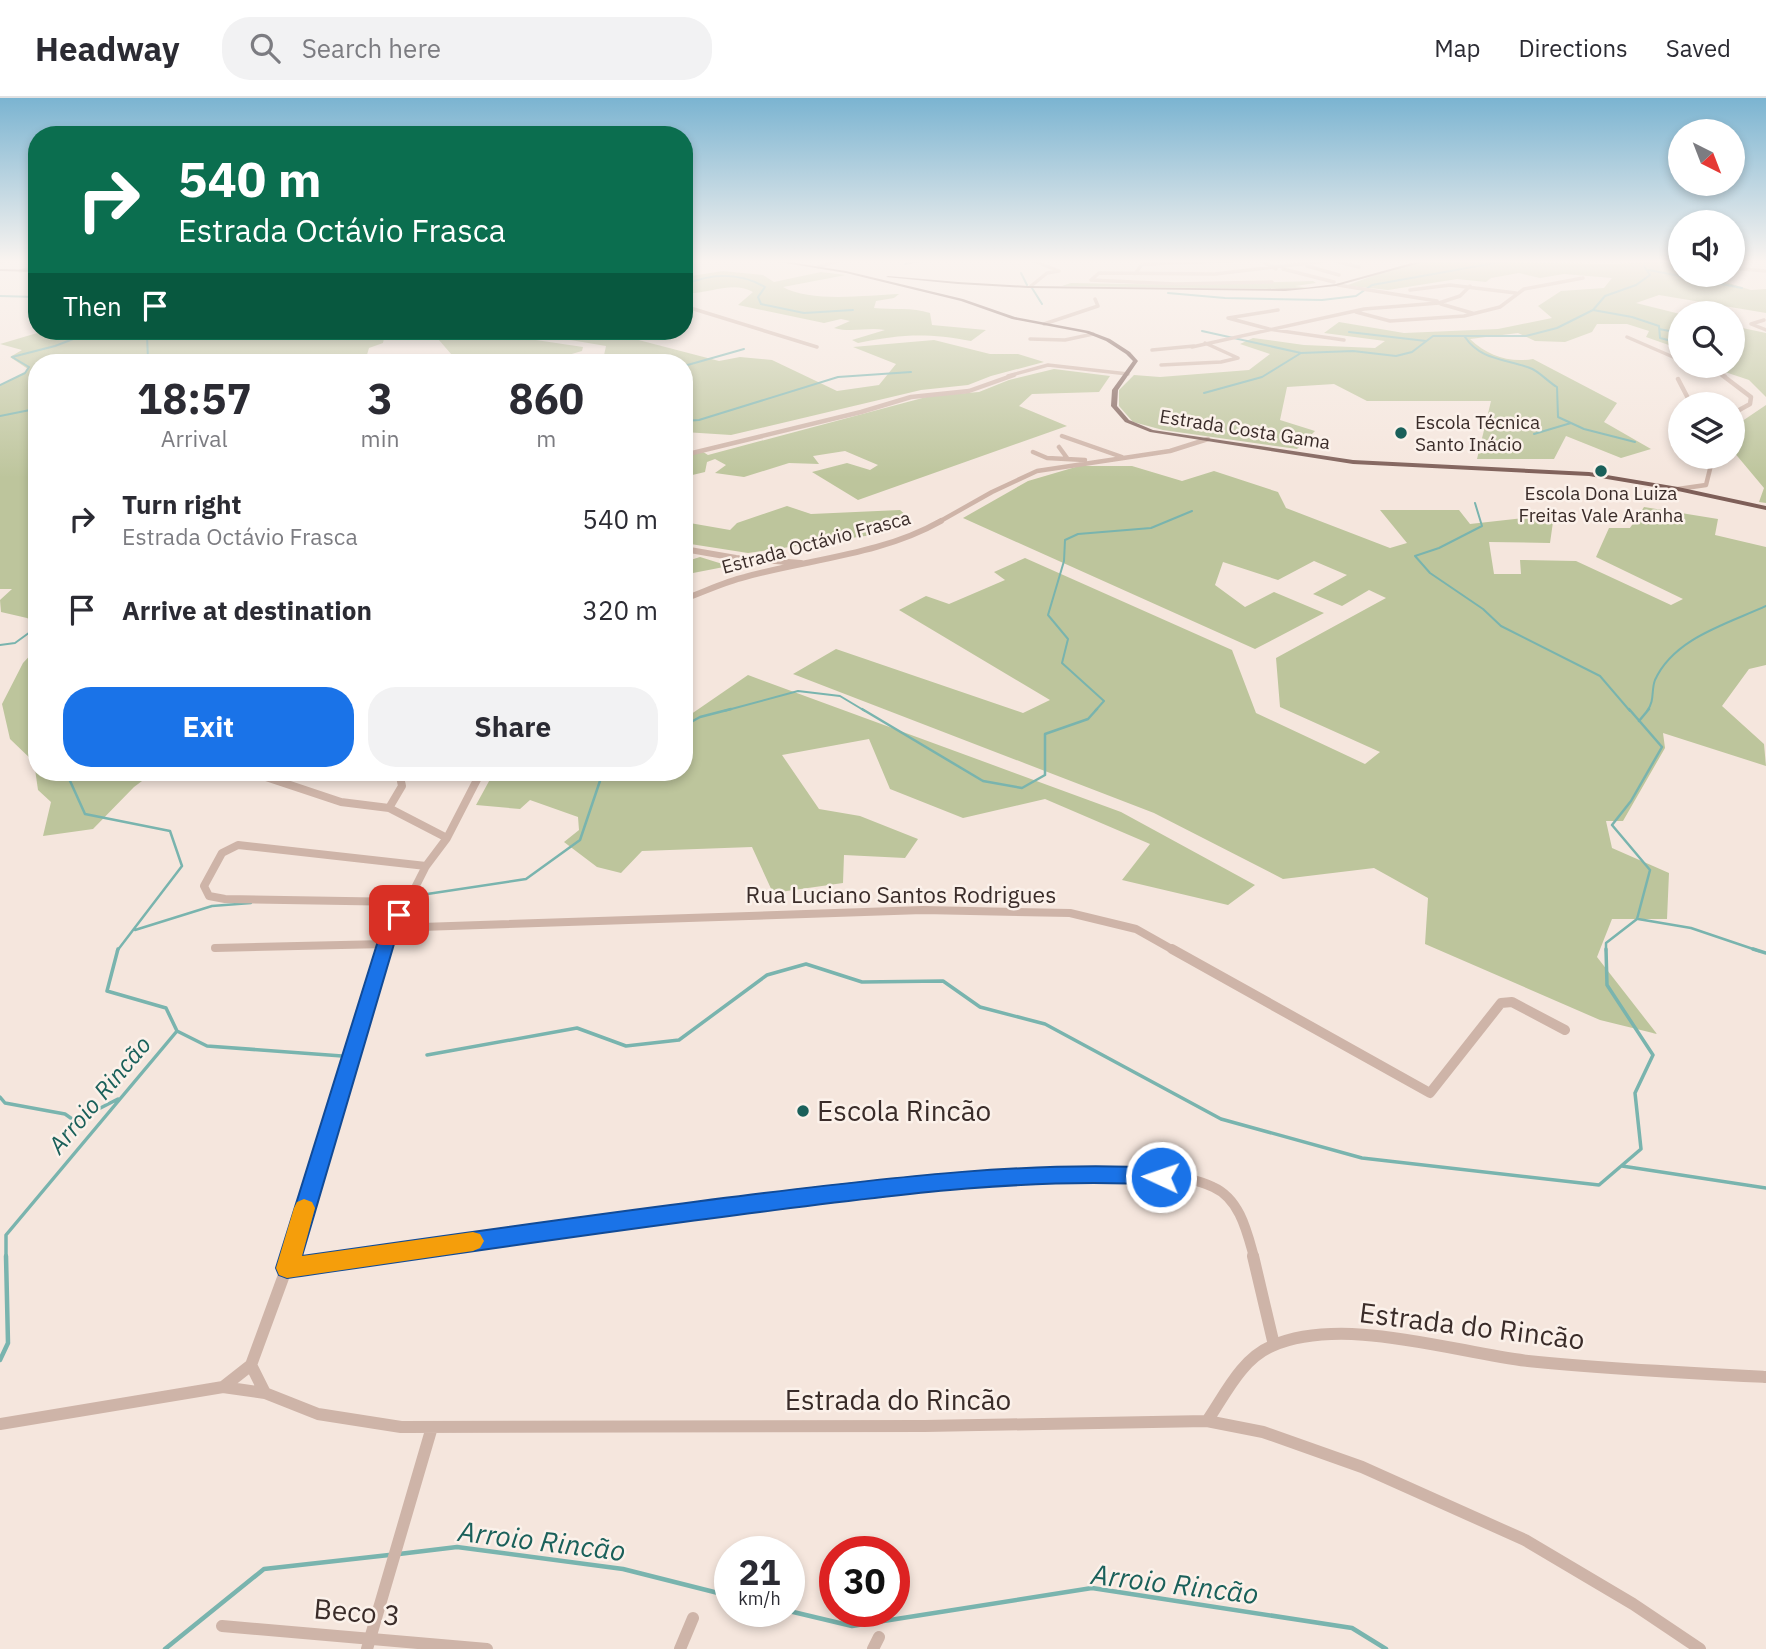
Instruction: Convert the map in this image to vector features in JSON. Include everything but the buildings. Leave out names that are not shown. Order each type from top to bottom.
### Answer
[{"type":"main road","points":[[1090,333],[1133,357],[1136,361],[1128,374]]},
{"type":"main road","name":"Estrada Costa Gama","points":[[1128,374],[1115,390],[1113,399],[1120,416],[1152,431],[1194,440],[1208,439],[1345,461],[1562,471],[1678,489],[1766,508]]},
{"type":"street","points":[[773,333],[817,347]]},
{"type":"street","points":[[1152,351],[1192,347],[1251,333]]},
{"type":"street","points":[[1299,333],[1345,340]]},
{"type":"street","points":[[1030,339],[1065,340],[1093,334]]},
{"type":"street","points":[[1627,337],[1668,355]]},
{"type":"street","points":[[1161,365],[1221,362],[1238,358],[1206,344]]},
{"type":"street","points":[[693,453],[861,412],[911,397],[970,391],[995,380],[1048,365],[1128,374]]},
{"type":"street","points":[[1728,378],[1745,392]]},
{"type":"street","points":[[1678,379],[1685,392]]},
{"type":"street","points":[[1745,392],[1751,397],[1750,404],[1745,407]]},
{"type":"street","points":[[1062,436],[1125,459]]},
{"type":"street","name":"Estrada Octávio Frasca","points":[[693,596],[743,577],[864,551],[920,533],[992,492],[1037,471],[1170,451],[1194,440]]},
{"type":"street","points":[[1059,447],[1067,458]]},
{"type":"street","points":[[1033,452],[1046,458],[1098,461]]},
{"type":"street","points":[[1678,489],[1706,485],[1710,469]]},
{"type":"street","points":[[693,551],[804,564]]},
{"type":"street","points":[[278,781],[341,802],[389,808],[447,838]]},
{"type":"street","points":[[389,808],[402,786],[401,781]]},
{"type":"street","points":[[223,1388],[250,1365],[287,1268],[385,944],[426,866],[447,838],[476,781]]},
{"type":"street","points":[[406,902],[225,899],[209,896],[204,886],[222,853],[238,845],[426,866]]},
{"type":"street","name":"Rua Luciano Santos Rodrigues","points":[[392,928],[923,910],[1070,913],[1136,929],[1430,1093],[1501,1003],[1513,1002],[1565,1030]]},
{"type":"street","points":[[215,948],[385,944]]},
{"type":"street","points":[[287,1268],[596,1223],[900,1185],[1017,1175],[1109,1174],[1187,1178],[1216,1188],[1228,1195],[1238,1207],[1274,1345]]},
{"type":"street","name":"Estrada do Rincão","points":[[0,1424],[223,1388],[265,1392],[318,1415],[401,1427],[925,1426],[1207,1421],[1244,1367],[1274,1345],[1311,1336],[1353,1334],[1497,1357],[1766,1377]]},
{"type":"street","points":[[250,1365],[265,1392]]},
{"type":"street","points":[[1207,1421],[1262,1432],[1362,1466],[1525,1540],[1633,1604],[1700,1649]]},
{"type":"street","points":[[369,1643],[432,1427]]},
{"type":"street","points":[[680,1649],[693,1618]]},
{"type":"street","name":"Beco 3","points":[[222,1626],[369,1643],[487,1649]]},
{"type":"green space","points":[[874,333],[981,333],[971,341],[914,336],[858,343],[852,340]]},
{"type":"green space","points":[[1327,333],[1515,333],[1470,339],[1499,357],[1533,359],[1617,403],[1604,422],[1651,449],[1621,458],[1566,436],[1554,459],[1477,459],[1491,401],[1367,401],[1334,384],[1287,387],[1280,420],[1315,431],[1297,449],[1163,430],[1133,422],[1119,406],[1119,390],[1134,375],[1160,377],[1249,370],[1270,354],[1240,344],[1253,338],[1304,345],[1375,348],[1385,341]]},
{"type":"green space","points":[[1519,333],[1588,333],[1565,342],[1535,341]]},
{"type":"green space","points":[[1648,333],[1668,333],[1668,345],[1646,337]]},
{"type":"green space","points":[[1745,333],[1766,333],[1766,397],[1749,380],[1743,378]]},
{"type":"green space","points":[[28,336],[28,340],[384,340],[383,343],[369,348],[367,354],[28,354],[28,369],[10,357],[22,350],[0,344]]},
{"type":"green space","points":[[439,340],[536,340],[583,347],[582,351],[572,354],[451,354]]},
{"type":"green space","points":[[570,340],[638,340],[692,354],[604,354],[606,346]]},
{"type":"green space","points":[[934,340],[990,354],[1018,354],[1044,362],[968,385],[921,390],[731,435],[693,433],[693,354],[719,361],[740,357],[772,360],[837,391],[879,385],[896,364],[853,347]]},
{"type":"green space","points":[[28,369],[28,619],[1,612],[0,600],[12,589],[0,589],[0,385]]},
{"type":"green space","points":[[1054,369],[1110,376],[1099,392],[1032,394],[1019,406],[1067,426],[858,500],[812,472],[847,463],[870,470],[878,465],[845,451],[813,456],[819,464],[789,463],[744,477],[715,473],[726,465],[715,459],[707,462],[705,472],[693,475],[693,451],[700,450],[708,455],[930,396],[979,392],[1009,380]]},
{"type":"green space","points":[[1766,405],[1766,503],[1759,502],[1764,488],[1745,465],[1745,419]]},
{"type":"green space","points":[[1079,466],[1132,466],[1182,481],[1214,471],[1278,492],[1286,508],[1390,548],[1407,543],[1380,510],[1459,510],[1470,524],[1533,517],[1553,522],[1550,543],[1489,542],[1494,574],[1521,574],[1520,560],[1576,561],[1671,605],[1683,599],[1596,557],[1609,528],[1630,528],[1644,507],[1718,519],[1715,535],[1766,547],[1766,665],[1749,669],[1722,706],[1764,744],[1766,766],[1663,733],[1665,748],[1623,821],[1606,821],[1612,848],[1669,873],[1667,919],[1612,919],[1597,957],[1657,1034],[1600,1020],[1425,944],[1428,898],[1374,868],[1283,879],[1154,813],[793,674],[836,649],[1023,713],[1050,700],[899,610],[926,596],[949,604],[1005,580],[994,572],[1025,558],[1232,650],[1256,713],[1365,764],[1380,752],[1280,707],[1276,658],[1386,598],[1369,590],[1342,606],[1313,594],[1347,575],[1314,561],[1278,580],[1223,562],[1215,585],[1245,607],[1274,592],[1324,613],[1255,649],[963,518],[1028,481]]},
{"type":"green space","points":[[787,506],[811,514],[900,510],[907,516],[872,535],[748,553],[693,544],[693,524],[730,530],[737,523]]},
{"type":"green space","points":[[700,557],[729,566],[693,573],[693,559]]},
{"type":"green space","points":[[28,658],[28,756],[10,739],[2,704]]},
{"type":"green space","points":[[748,675],[1121,812],[1255,885],[1228,905],[1122,880],[1150,844],[1045,799],[963,818],[890,789],[869,739],[782,755],[819,809],[860,816],[918,839],[905,858],[844,855],[843,883],[773,893],[752,847],[642,851],[621,873],[597,867],[564,842],[579,830],[578,817],[530,800],[520,809],[476,805],[489,781],[693,781],[693,713]]},
{"type":"green space","points":[[37,781],[142,781],[93,829],[43,836],[51,802],[38,790]]},
{"type":"waterway","points":[[1213,333],[1301,353]]},
{"type":"waterway","points":[[1361,333],[1426,341]]},
{"type":"waterway","points":[[1301,353],[1353,351],[1396,356],[1412,352],[1433,336],[1526,336],[1536,333]]},
{"type":"waterway","points":[[1660,333],[1660,338],[1668,340]]},
{"type":"waterway","points":[[1465,337],[1471,345],[1486,355],[1533,369],[1557,387],[1558,417],[1571,423]]},
{"type":"waterway","points":[[28,366],[12,357],[71,340]]},
{"type":"waterway","name":"Arroio Rincão","points":[[147,340],[148,354]]},
{"type":"waterway","points":[[693,363],[744,349]]},
{"type":"waterway","points":[[1204,393],[1262,377],[1301,353]]},
{"type":"waterway","points":[[0,385],[25,373],[28,368]]},
{"type":"waterway","points":[[693,420],[838,377],[911,372]]},
{"type":"waterway","points":[[0,416],[28,410]]},
{"type":"waterway","points":[[1534,434],[1571,423]]},
{"type":"waterway","points":[[1571,423],[1635,442]]},
{"type":"waterway","points":[[1475,503],[1482,526],[1439,548],[1415,556],[1430,573],[1483,609],[1501,626],[1600,676],[1630,711]]},
{"type":"waterway","points":[[1095,711],[1104,701],[1062,663],[1068,639],[1048,615],[1064,561],[1065,540],[1078,534],[1151,528],[1192,511]]},
{"type":"waterway","points":[[1647,711],[1655,680],[1675,653],[1703,634],[1766,606]]},
{"type":"waterway","points":[[0,645],[15,643],[28,634]]},
{"type":"waterway","points":[[724,711],[798,691],[840,696],[865,711]]},
{"type":"waterway","points":[[693,721],[731,709]]},
{"type":"waterway","points":[[862,709],[983,781],[1022,788],[1045,775],[1045,734],[1088,719],[1097,709]]},
{"type":"waterway","points":[[1629,709],[1639,721]]},
{"type":"waterway","points":[[1639,721],[1649,709]]},
{"type":"waterway","points":[[1606,949],[1606,943],[1637,919],[1650,870],[1612,825],[1631,801],[1662,747],[1639,721]]},
{"type":"waterway","name":"Arroio Rincão","points":[[70,781],[85,814],[170,831],[182,866],[118,950]]},
{"type":"waterway","points":[[414,896],[526,879],[580,840],[600,781]]},
{"type":"waterway","points":[[393,898],[407,896]]},
{"type":"waterway","points":[[135,930],[212,906],[251,903]]},
{"type":"waterway","points":[[1638,919],[1691,928],[1754,949]]},
{"type":"waterway","points":[[427,1055],[577,1028],[626,1046],[679,1040],[767,975],[806,964],[862,982],[943,981],[980,1007],[1045,1024],[1221,1119],[1362,1158],[1599,1185],[1641,1149],[1635,1093],[1653,1055],[1607,985],[1606,949]]},
{"type":"waterway","points":[[1754,949],[1766,953]]},
{"type":"waterway","points":[[1754,949],[1759,951]]},
{"type":"waterway","name":"Arroio Rincão","points":[[118,950],[107,991],[166,1008],[177,1031]]},
{"type":"waterway","name":"Arroio Rincão","points":[[6,1256],[6,1235],[177,1031]]},
{"type":"waterway","points":[[177,1031],[207,1046],[342,1056]]},
{"type":"waterway","points":[[0,1097],[5,1103],[65,1114],[75,1121],[118,1099]]},
{"type":"waterway","points":[[1622,1166],[1766,1188]]},
{"type":"waterway","name":"Arroio Rincão","points":[[0,1360],[8,1343],[6,1256]]},
{"type":"waterway","name":"Arroio Rincão","points":[[399,1554],[457,1547],[623,1569],[714,1592]]},
{"type":"waterway","name":"Arroio Rincão","points":[[165,1649],[264,1569],[389,1555]]},
{"type":"waterway","name":"Arroio Rincão","points":[[805,1615],[852,1626],[1092,1588],[1352,1628],[1386,1649]]},
{"type":"slow traffic","points":[[304,1208],[287,1268],[473,1241]]},
{"type":"place","name":"Escola Técnica Santo Inácio","points":[[1401,433]]},
{"type":"place","name":"Escola Dona Luiza Freitas Vale Aranha","points":[[1601,471]]},
{"type":"place","name":"Escola Rincão","points":[[803,1111]]},
{"type":"route","points":[[399,915],[385,944],[287,1268],[596,1223],[900,1185],[1017,1175],[1109,1174],[1161,1177]]}]
